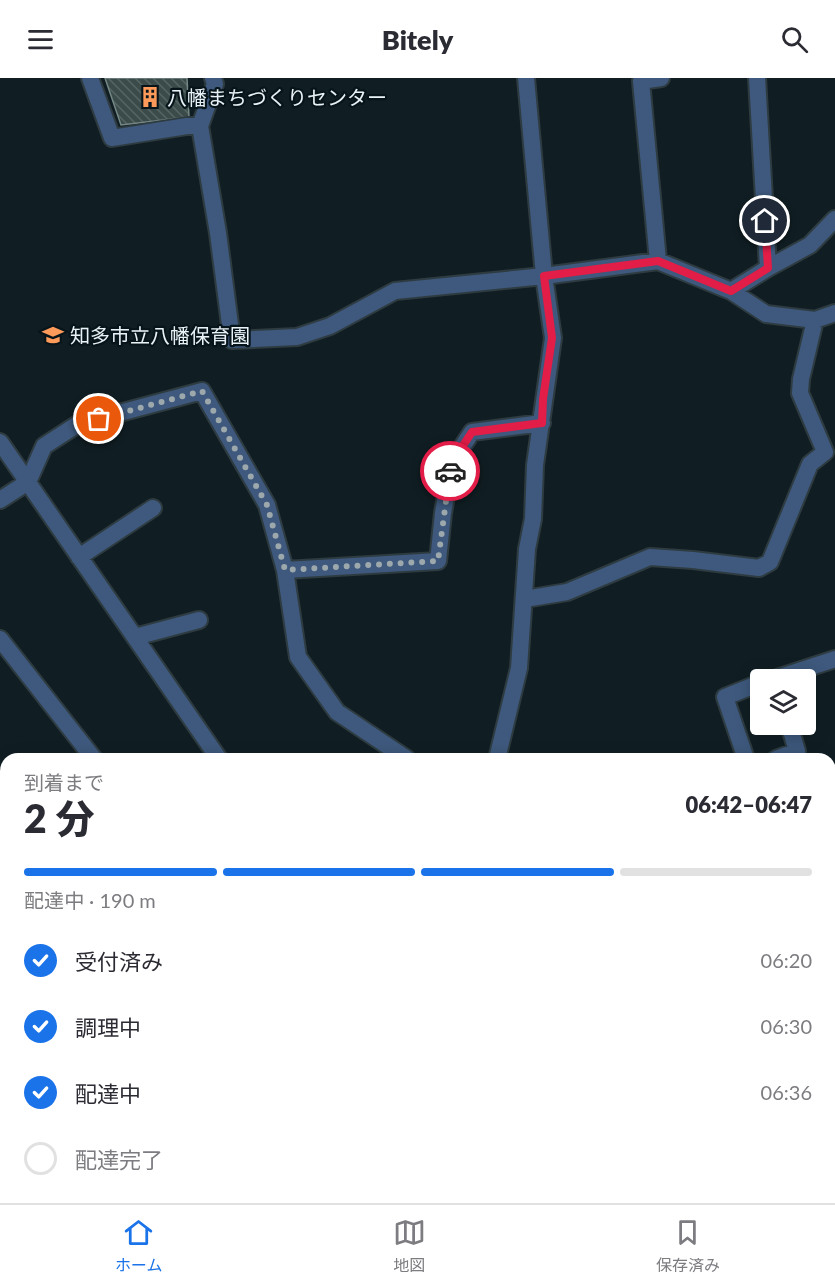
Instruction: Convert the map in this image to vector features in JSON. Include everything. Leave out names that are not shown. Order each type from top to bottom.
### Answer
[{"type":"street","points":[[90,78],[112,138],[200,126]]},
{"type":"street","points":[[213,78],[215,84],[200,126],[218,233],[232,340],[297,337],[330,326],[395,291],[544,276],[658,261],[731,291],[766,314],[814,320],[835,313]]},
{"type":"street","points":[[498,753],[519,668],[535,465],[552,338],[526,78]]},
{"type":"street","points":[[658,261],[641,81],[661,78]]},
{"type":"street","points":[[757,78],[768,268]]},
{"type":"street","points":[[731,291],[810,245],[835,219]]},
{"type":"street","points":[[525,599],[567,592],[650,557],[759,568],[770,562],[810,464],[825,452],[800,393],[814,320]]},
{"type":"street","points":[[0,500],[28,482],[44,446],[78,424],[202,391],[267,505],[285,570],[298,657],[338,712],[398,753]]},
{"type":"street","points":[[285,570],[438,561],[452,462],[472,432],[542,423]]},
{"type":"street","points":[[0,442],[215,753]]},
{"type":"street","points":[[79,557],[153,508]]},
{"type":"street","points":[[135,637],[199,621]]},
{"type":"street","points":[[0,639],[89,753]]},
{"type":"street","points":[[804,669],[835,659]]},
{"type":"street","points":[[744,753],[725,697],[750,688]]},
{"type":"street","points":[[792,735],[797,751],[792,753]]},
{"type":"building","name":"八幡まちづくりセンター","points":[[105,78],[187,78],[189,117],[121,125]]},
{"type":"way so far","points":[[99,419],[202,391],[267,505],[285,570],[438,561],[450,471]]},
{"type":"place","name":"八幡まちづくりセンター","points":[[150,97]]},
{"type":"place","name":"知多市立八幡保育園","points":[[53,335]]},
{"type":"route","points":[[450,471],[452,462],[472,432],[542,423],[543,399],[552,338],[544,276],[658,261],[731,291],[768,268],[765,221]]}]
